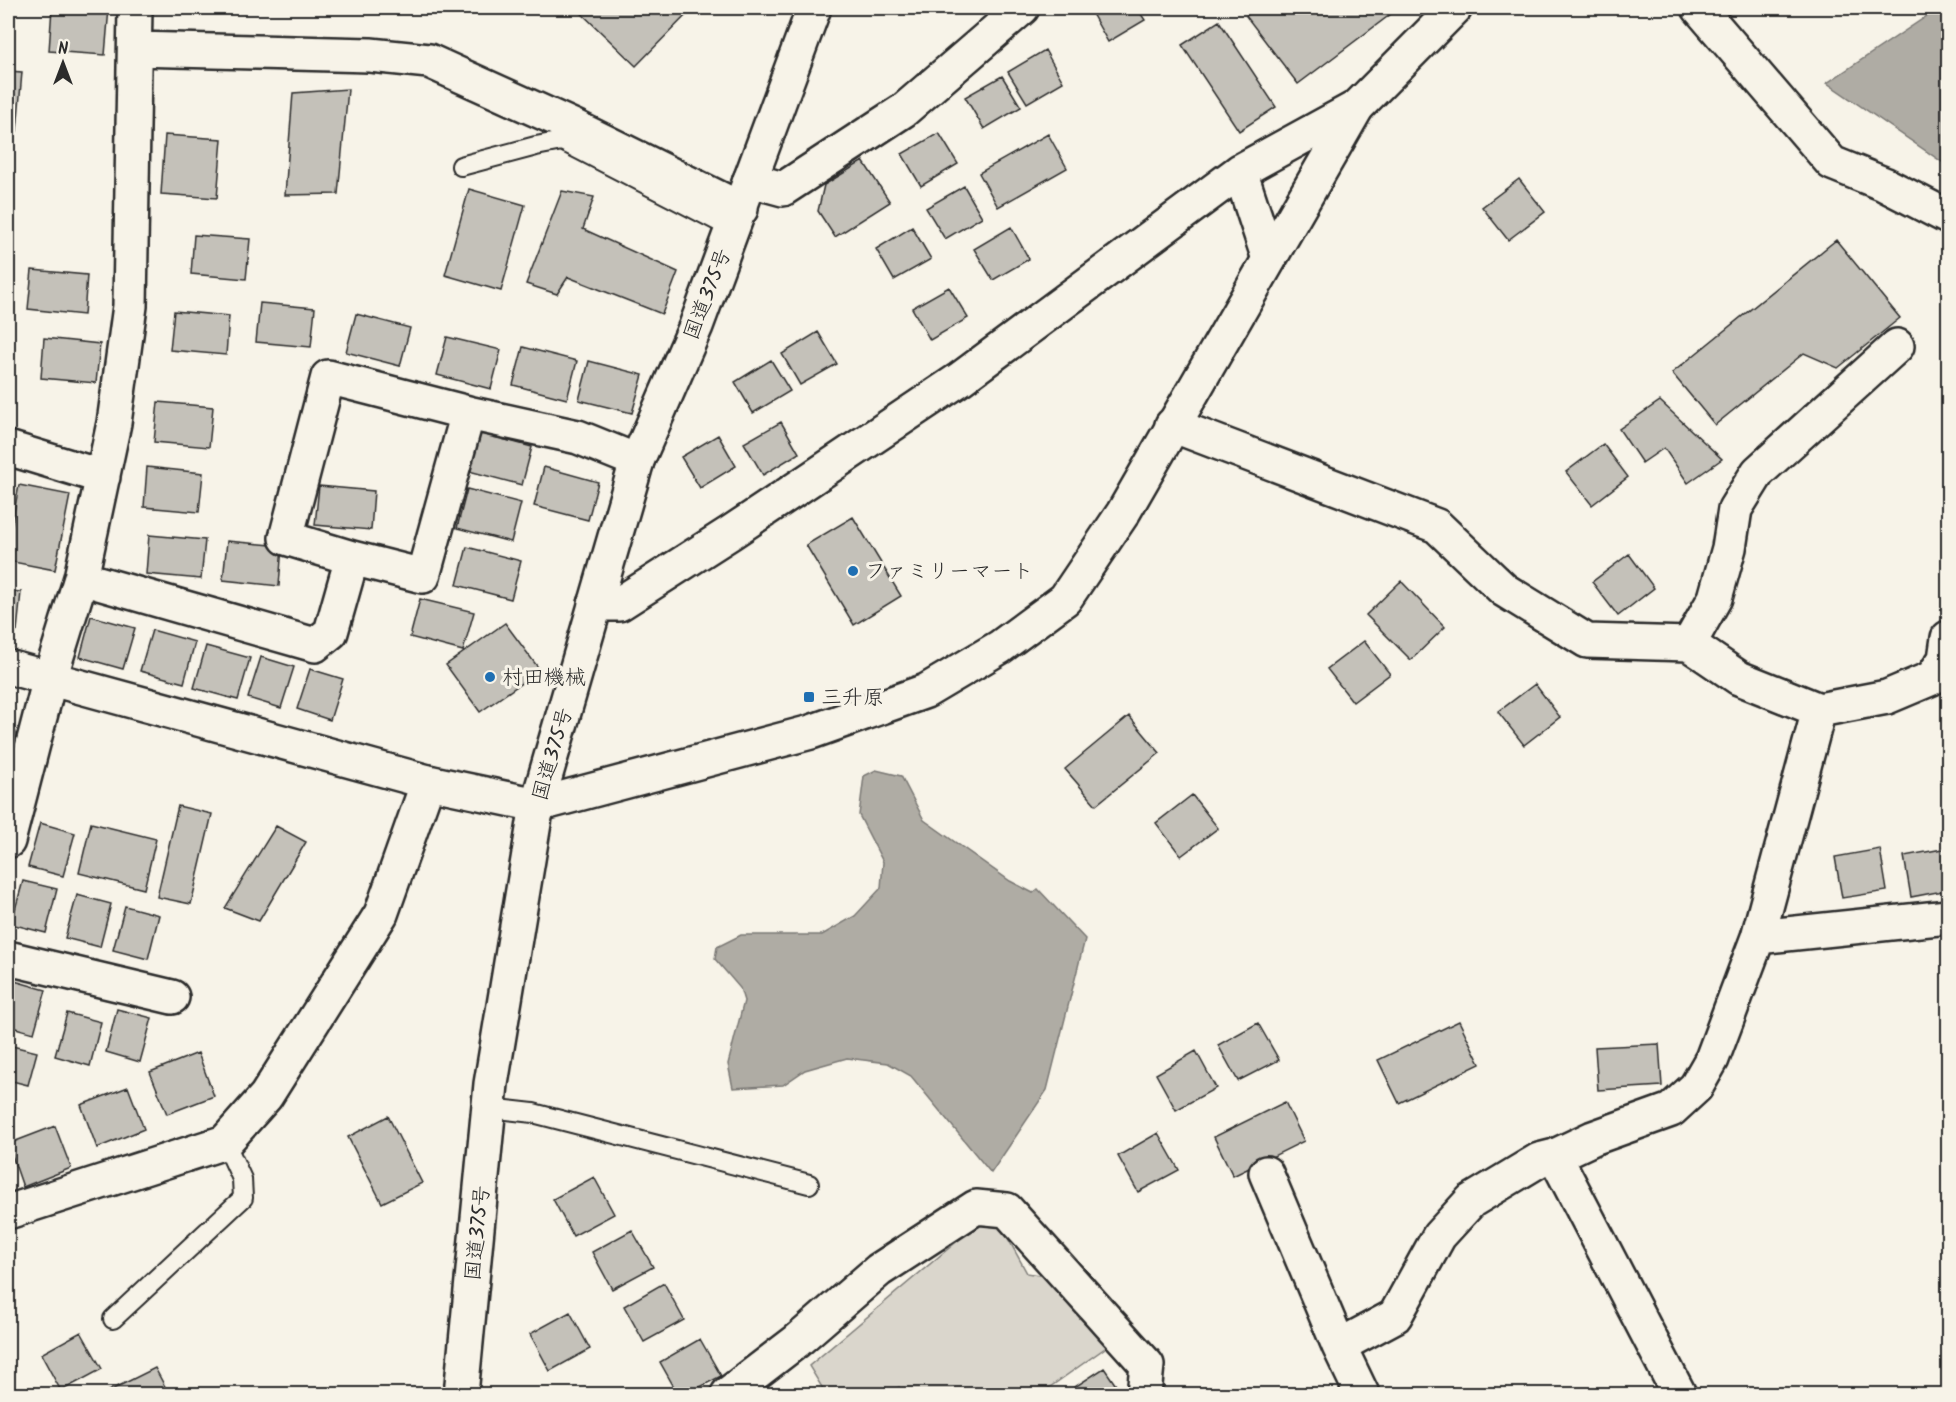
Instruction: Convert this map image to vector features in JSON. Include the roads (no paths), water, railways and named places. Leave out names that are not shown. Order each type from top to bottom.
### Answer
[{"type":"main road","points":[[8,841],[50,678],[81,578],[114,423],[130,306],[135,8]]},
{"type":"main road","name":"国道375号","points":[[460,1395],[491,1084],[537,805],[637,461],[696,326],[814,8]]},
{"type":"main road","points":[[135,49],[370,55],[429,61],[741,206],[783,189],[904,111],[1022,8]]},
{"type":"main road","points":[[8,667],[428,782],[537,805],[811,732],[926,690],[1000,647],[1065,599],[1123,513],[1357,107],[1455,8]]},
{"type":"main road","points":[[1699,8],[1832,163],[1884,184],[1948,217]]},
{"type":"main road","points":[[595,604],[619,604],[730,533],[941,392],[1240,171],[1357,107]]},
{"type":"main road","points":[[1240,171],[1269,259]]},
{"type":"main road","points":[[1689,644],[1715,598],[1730,548],[1735,509],[1758,472],[1897,346]]},
{"type":"main road","points":[[468,413],[423,576],[286,538],[328,377],[468,413],[578,437],[637,461]]},
{"type":"main road","points":[[1172,425],[1437,526],[1504,590],[1587,641],[1689,644],[1739,678],[1819,710],[1887,696],[1932,678],[1945,659],[1948,638]]},
{"type":"main road","points":[[8,448],[103,477]]},
{"type":"main road","points":[[81,578],[315,645],[331,632],[352,558]]},
{"type":"main road","points":[[1339,1346],[1395,1316],[1438,1236],[1471,1201],[1539,1160],[1556,1156],[1593,1138],[1671,1110],[1696,1087],[1712,1059],[1758,937],[1819,710]]},
{"type":"main road","points":[[8,1212],[225,1142],[266,1096],[381,914],[428,782]]},
{"type":"main road","points":[[1758,937],[1948,917]]},
{"type":"main road","points":[[8,958],[172,997]]},
{"type":"main road","points":[[1556,1156],[1679,1395]]},
{"type":"main road","points":[[1266,1173],[1362,1395]]},
{"type":"main road","points":[[728,1395],[797,1341],[879,1270],[976,1207],[1007,1210],[1147,1365],[1144,1395]]},
{"type":"lane","points":[[461,166],[562,141],[741,206]]},
{"type":"lane","points":[[489,1108],[533,1113],[809,1184]]},
{"type":"lane","points":[[113,1319],[243,1198],[242,1179],[225,1142]]},
{"type":"place","name":"ファミリーマート","points":[[853,571]]},
{"type":"place","name":"村田機械","points":[[490,677]]},
{"type":"place","name":"三升原","points":[[809,697]]}]
